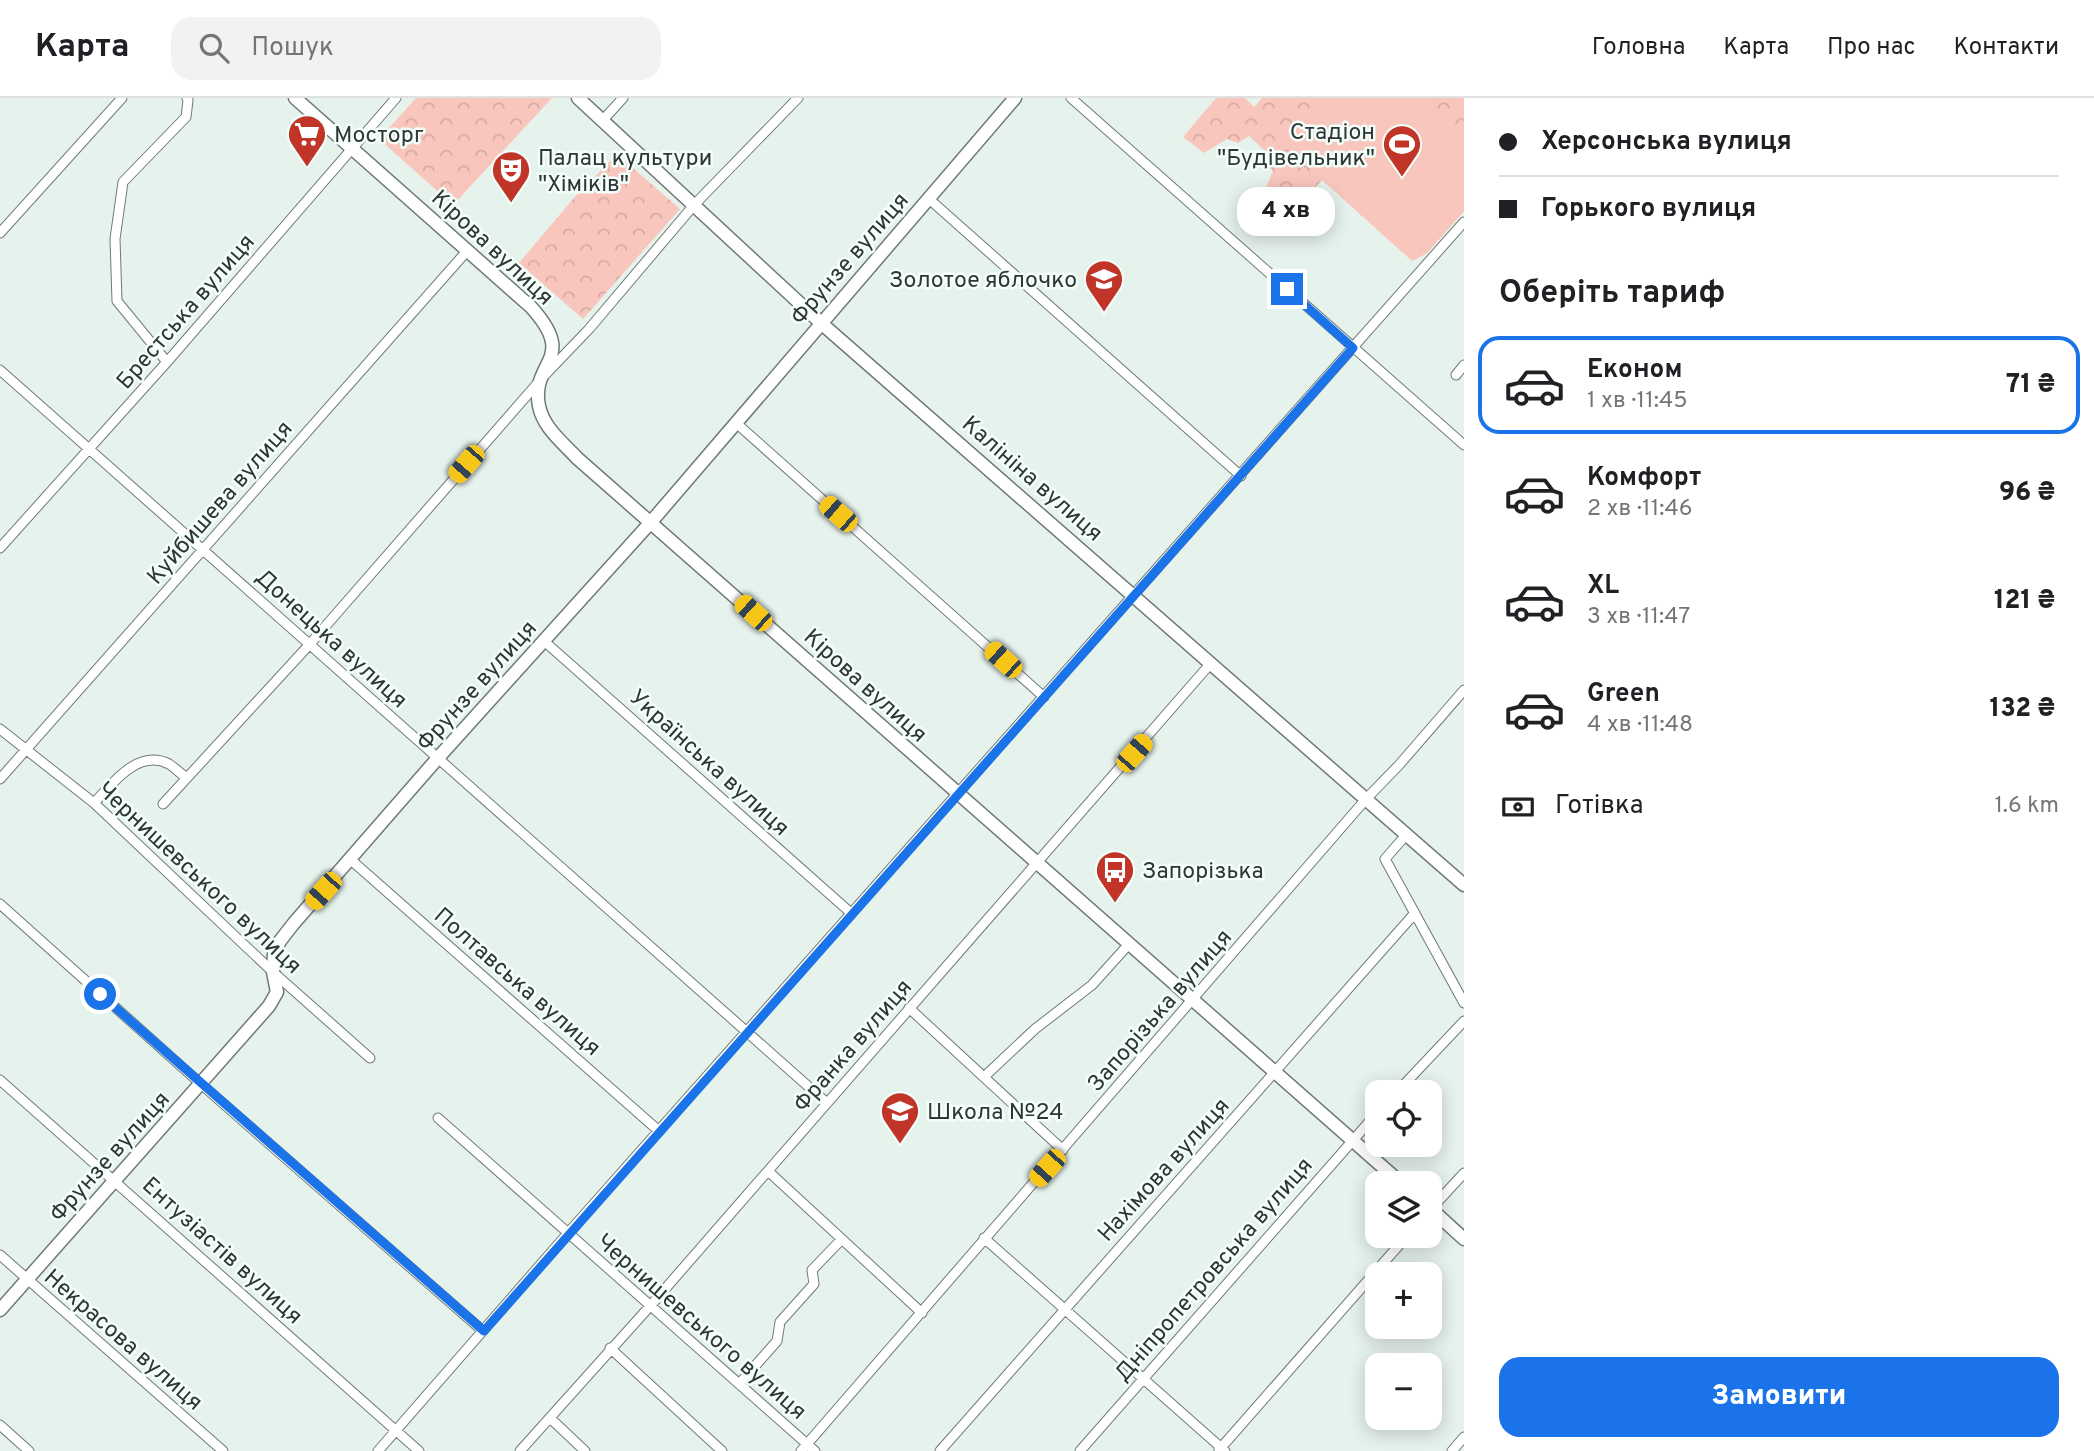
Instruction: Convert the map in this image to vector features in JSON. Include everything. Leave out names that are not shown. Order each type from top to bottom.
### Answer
[{"type":"street","points":[[0,233],[122,98]]},
{"type":"street","points":[[167,362],[117,302],[116,239],[122,182],[186,117],[187,98]]},
{"type":"street","name":"Кірова вулиця","points":[[295,98],[543,320],[551,335],[554,350],[538,394],[539,408],[548,427],[577,458],[1387,1171]]},
{"type":"street","name":"Брестська вулиця","points":[[0,548],[167,362],[396,98]]},
{"type":"street","name":"Калініна вулиця","points":[[580,98],[821,323],[1464,885]]},
{"type":"street","points":[[603,120],[623,98]]},
{"type":"street","points":[[163,804],[309,645],[543,377],[589,329],[694,205],[798,98]]},
{"type":"street","name":"Фрунзе вулиця","points":[[0,1310],[269,1006],[276,992],[274,953],[280,941],[437,759],[651,522],[1016,98]]},
{"type":"street","points":[[1072,98],[1464,445]]},
{"type":"street","points":[[928,198],[1241,475]]},
{"type":"street","points":[[378,1451],[1464,222]]},
{"type":"street","name":"Куйбишева вулиця","points":[[0,779],[467,251]]},
{"type":"street","points":[[1456,375],[1464,366]]},
{"type":"street","name":"Донецька вулиця","points":[[0,370],[827,1103]]},
{"type":"street","points":[[735,422],[1044,697]]},
{"type":"street","name":"Українська вулиця","points":[[544,641],[851,913]]},
{"type":"street","name":"Франка вулиця","points":[[520,1451],[651,1305],[1211,663]]},
{"type":"street","name":"Запорізька вулиця","points":[[808,1449],[984,1238],[1464,690]]},
{"type":"street","name":"Чернишевського вулиця","points":[[0,729],[94,803],[273,972],[370,1058]]},
{"type":"street","points":[[94,803],[120,776],[143,762],[165,763],[187,778]]},
{"type":"street","points":[[1405,835],[1385,859],[1464,1003]]},
{"type":"street","name":"Полтавська вулиця","points":[[351,860],[659,1131]]},
{"type":"street","points":[[0,904],[484,1331]]},
{"type":"street","name":"Нахімова вулиця","points":[[940,1451],[1415,913]]},
{"type":"street","points":[[985,1076],[1035,1028],[1092,985],[1129,944]]},
{"type":"street","points":[[909,1008],[1063,1150]]},
{"type":"street","points":[[1408,1080],[1464,1021]]},
{"type":"street","name":"Ентузіастів вулиця","points":[[0,1080],[419,1451]]},
{"type":"street","name":"Чернишевського вулиця","points":[[438,1118],[740,1383],[808,1449]]},
{"type":"street","name":"Дніпропетровська вулиця","points":[[1080,1451],[1365,1126]]},
{"type":"street","points":[[768,1171],[922,1313]]},
{"type":"street","points":[[1442,1197],[1464,1174]]},
{"type":"street","points":[[1442,1220],[1464,1239]]},
{"type":"street","points":[[984,1238],[1221,1450],[1397,1248]]},
{"type":"street","points":[[740,1383],[777,1341],[780,1322],[814,1284],[813,1270],[841,1240]]},
{"type":"street","name":"Некрасова вулиця","points":[[0,1255],[223,1451]]},
{"type":"street","points":[[610,1348],[722,1451]]},
{"type":"street","points":[[550,1418],[585,1451]]},
{"type":"street","points":[[0,1425],[29,1451]]},
{"type":"street","points":[[1452,1451],[1464,1437]]},
{"type":"green space","points":[[416,98],[552,98],[453,205],[379,139]]},
{"type":"green space","points":[[1216,98],[1245,98],[1254,107],[1262,98],[1464,98],[1464,211],[1426,254],[1412,261],[1322,180],[1281,225],[1260,202],[1273,171],[1266,164],[1264,150],[1249,136],[1238,143],[1227,139],[1204,153],[1183,137]]},
{"type":"green space","name":"Стадіон \"Будівельник\"","points":[[1330,98],[1410,98],[1464,145],[1464,211],[1426,254],[1294,139]]},
{"type":"green space","points":[[617,154],[680,209],[583,319],[519,263],[573,199]]},
{"type":"place","name":"Мосторг","points":[[307,168]]},
{"type":"place","name":"Стадіон \"Будівельник\"","points":[[1402,178]]},
{"type":"place","name":"Палац культури \"Хіміків\"","points":[[511,204]]},
{"type":"place","name":"Золотое яблочко","points":[[1104,313]]},
{"type":"place","name":"Запорізька","points":[[1115,904]]},
{"type":"place","name":"Школа №24","points":[[900,1145]]},
{"type":"route","points":[[100,994],[484,1331],[1353,348],[1287,289]]}]
